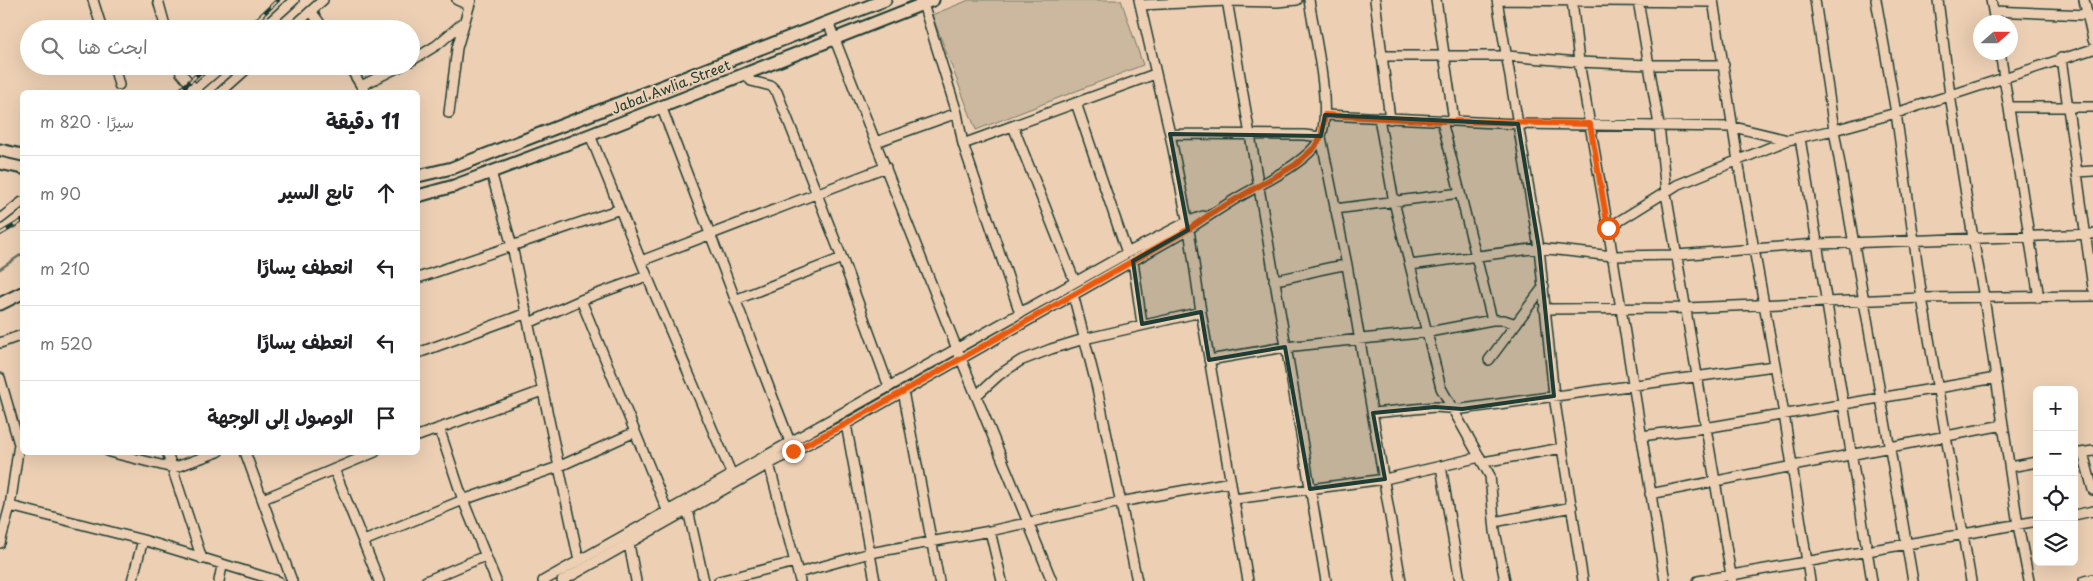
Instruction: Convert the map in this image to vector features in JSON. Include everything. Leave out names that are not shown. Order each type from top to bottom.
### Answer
[{"type":"main road","name":"Jabal Awlia Street","points":[[420,176],[452,168],[885,0]]},
{"type":"main road","name":"Jabal Awlia Street","points":[[420,195],[454,186],[590,135],[928,2]]},
{"type":"main road","points":[[0,150],[20,155]]},
{"type":"main road","points":[[0,163],[20,168]]},
{"type":"main road","points":[[0,304],[20,294]]},
{"type":"street","points":[[93,0],[99,20]]},
{"type":"street","points":[[158,0],[164,20]]},
{"type":"street","points":[[272,20],[294,0]]},
{"type":"street","points":[[301,20],[323,0]]},
{"type":"street","points":[[449,113],[454,67],[470,3],[457,0]]},
{"type":"street","points":[[1248,581],[1209,360],[1188,226],[1170,134],[1139,3],[1277,2],[1297,0]]},
{"type":"street","points":[[1309,0],[1325,115],[1321,137],[1347,266],[1401,581]]},
{"type":"street","points":[[1375,0],[1390,119]]},
{"type":"street","points":[[1436,0],[1454,121]]},
{"type":"street","points":[[1583,581],[1554,396],[1539,248],[1499,0],[1713,1],[1738,161],[1784,414],[1810,581]]},
{"type":"street","points":[[1572,0],[1578,62],[1613,256],[1632,386],[1665,581]]},
{"type":"street","points":[[1814,0],[1853,242],[1882,397],[1913,581]]},
{"type":"street","points":[[1876,0],[1896,113],[1922,298],[1971,581]]},
{"type":"street","points":[[1938,0],[1950,95],[1984,297],[2018,525],[2029,581]]},
{"type":"street","points":[[1991,0],[1994,15]]},
{"type":"street","points":[[2084,0],[2093,40]]},
{"type":"street","points":[[1227,1],[1326,581]]},
{"type":"street","points":[[1639,1],[1659,125],[1666,193],[1731,578]]},
{"type":"street","points":[[928,2],[957,113],[963,144],[1020,313]]},
{"type":"street","points":[[311,11],[318,20]]},
{"type":"street","points":[[1993,11],[2087,15]]},
{"type":"street","points":[[420,55],[437,45],[464,22]]},
{"type":"street","points":[[828,22],[957,349],[1052,581]]},
{"type":"street","points":[[1608,228],[1677,185],[1788,140],[1896,113],[2093,49]]},
{"type":"street","points":[[1381,56],[1507,56],[1649,65],[1724,65]]},
{"type":"street","points":[[2061,58],[2077,172],[2090,234],[2093,288]]},
{"type":"street","points":[[2001,60],[2038,298]]},
{"type":"street","points":[[746,74],[754,83],[771,86],[776,92],[818,194],[888,387]]},
{"type":"street","points":[[963,144],[1155,74]]},
{"type":"street","points":[[116,75],[119,85]]},
{"type":"street","points":[[184,75],[194,90]]},
{"type":"street","points":[[197,90],[213,75]]},
{"type":"street","points":[[223,90],[240,75]]},
{"type":"street","points":[[354,75],[363,89],[386,75]]},
{"type":"street","points":[[1076,103],[1127,252]]},
{"type":"street","points":[[661,106],[790,442]]},
{"type":"street","points":[[2009,107],[2093,107]]},
{"type":"street","points":[[876,142],[957,113]]},
{"type":"street","points":[[1325,115],[1518,124],[1734,127],[1788,140]]},
{"type":"street","points":[[1379,118],[1394,202],[1441,388],[1482,460],[1492,483],[1494,522],[1505,581]]},
{"type":"street","points":[[1442,121],[1492,320]]},
{"type":"street","points":[[1013,126],[1075,282]]},
{"type":"street","points":[[1170,134],[1321,137]]},
{"type":"street","points":[[590,135],[647,276],[732,474]]},
{"type":"street","points":[[562,581],[769,464],[846,424],[1133,261],[1188,226],[1295,165],[1314,148],[1321,137]]},
{"type":"street","points":[[1800,138],[1872,581]]},
{"type":"street","points":[[641,261],[886,167]]},
{"type":"street","points":[[2077,172],[2093,171]]},
{"type":"street","points":[[491,172],[512,246],[579,561]]},
{"type":"street","points":[[1336,210],[1460,193]]},
{"type":"street","points":[[0,219],[20,204]]},
{"type":"street","points":[[420,277],[620,209]]},
{"type":"street","points":[[543,581],[1127,252],[1188,226]]},
{"type":"street","points":[[1410,265],[1539,248],[1613,256],[1677,255],[1853,242],[2090,234]]},
{"type":"street","points":[[735,300],[842,258]]},
{"type":"street","points":[[1133,261],[1142,324]]},
{"type":"street","points":[[1274,280],[1294,278],[1334,266],[1347,266]]},
{"type":"street","points":[[529,322],[581,300],[647,276]]},
{"type":"street","points":[[1489,360],[1544,286]]},
{"type":"street","points":[[1073,294],[1097,388],[1137,581]]},
{"type":"street","points":[[1544,309],[1686,308],[1922,298],[2093,296]]},
{"type":"street","points":[[581,300],[667,510]]},
{"type":"street","points":[[976,396],[999,375],[1020,361],[1084,339],[1142,324],[1201,312]]},
{"type":"street","points":[[420,352],[527,313]]},
{"type":"street","points":[[1209,360],[1285,347],[1428,332],[1492,320],[1504,320],[1516,324]]},
{"type":"street","points":[[0,343],[20,336]]},
{"type":"street","points":[[1373,413],[1435,407],[1462,409],[1774,366]]},
{"type":"street","points":[[0,378],[20,432],[19,455],[10,506],[0,543]]},
{"type":"street","points":[[1641,436],[1705,428],[1996,378]]},
{"type":"street","points":[[420,435],[542,391]]},
{"type":"street","points":[[903,391],[939,581]]},
{"type":"street","points":[[846,424],[875,581]]},
{"type":"street","points":[[1650,494],[2003,425]]},
{"type":"street","points":[[438,428],[463,500],[496,581]]},
{"type":"street","points":[[364,541],[463,500],[558,467],[635,432]]},
{"type":"street","points":[[1234,499],[1385,479],[1441,466],[1562,448]]},
{"type":"street","points":[[2093,451],[2078,454],[2093,490]]},
{"type":"street","points":[[127,455],[173,468],[210,455]]},
{"type":"street","points":[[168,455],[202,559]]},
{"type":"street","points":[[247,455],[292,581]]},
{"type":"street","points":[[263,499],[368,455]]},
{"type":"street","points":[[2010,467],[2033,463]]},
{"type":"street","points":[[769,464],[799,577],[870,553],[990,531],[1120,502],[1231,482]]},
{"type":"street","points":[[1441,466],[1460,581]]},
{"type":"street","points":[[334,469],[379,581]]},
{"type":"street","points":[[10,506],[143,540],[222,566],[278,581]]},
{"type":"street","points":[[1494,522],[1572,507]]},
{"type":"street","points":[[688,510],[704,581]]},
{"type":"street","points":[[2078,514],[2093,511]]},
{"type":"street","points":[[1698,581],[1731,578],[1806,561],[2033,523]]},
{"type":"street","points":[[990,531],[1002,581]]},
{"type":"street","points":[[132,581],[143,540]]},
{"type":"street","points":[[629,544],[636,581]]},
{"type":"street","points":[[426,581],[485,556]]},
{"type":"street","points":[[719,581],[795,562]]},
{"type":"street","points":[[219,581],[222,566]]},
{"type":"street","points":[[580,571],[582,581]]},
{"type":"street","points":[[2084,581],[2093,580]]},
{"type":"highlighted area","points":[[1325,115],[1518,124],[1539,248],[1554,396],[1462,409],[1435,407],[1373,413],[1385,479],[1310,489],[1285,347],[1209,360],[1201,312],[1142,324],[1133,261],[1188,230],[1170,134],[1321,136]]},
{"type":"shaded area","points":[[969,0],[1121,0],[1143,65],[976,130],[932,15]]},
{"type":"waterway","points":[[0,269],[20,255]]},
{"type":"railway","points":[[257,20],[278,0]]},
{"type":"railway","points":[[180,90],[197,75]]},
{"type":"railway","points":[[0,234],[20,222]]},
{"type":"route","points":[[793,451],[846,424],[1024,321],[1189,229],[1212,213],[1295,165],[1314,148],[1321,137],[1325,115],[1518,124],[1590,124],[1608,228]]}]
